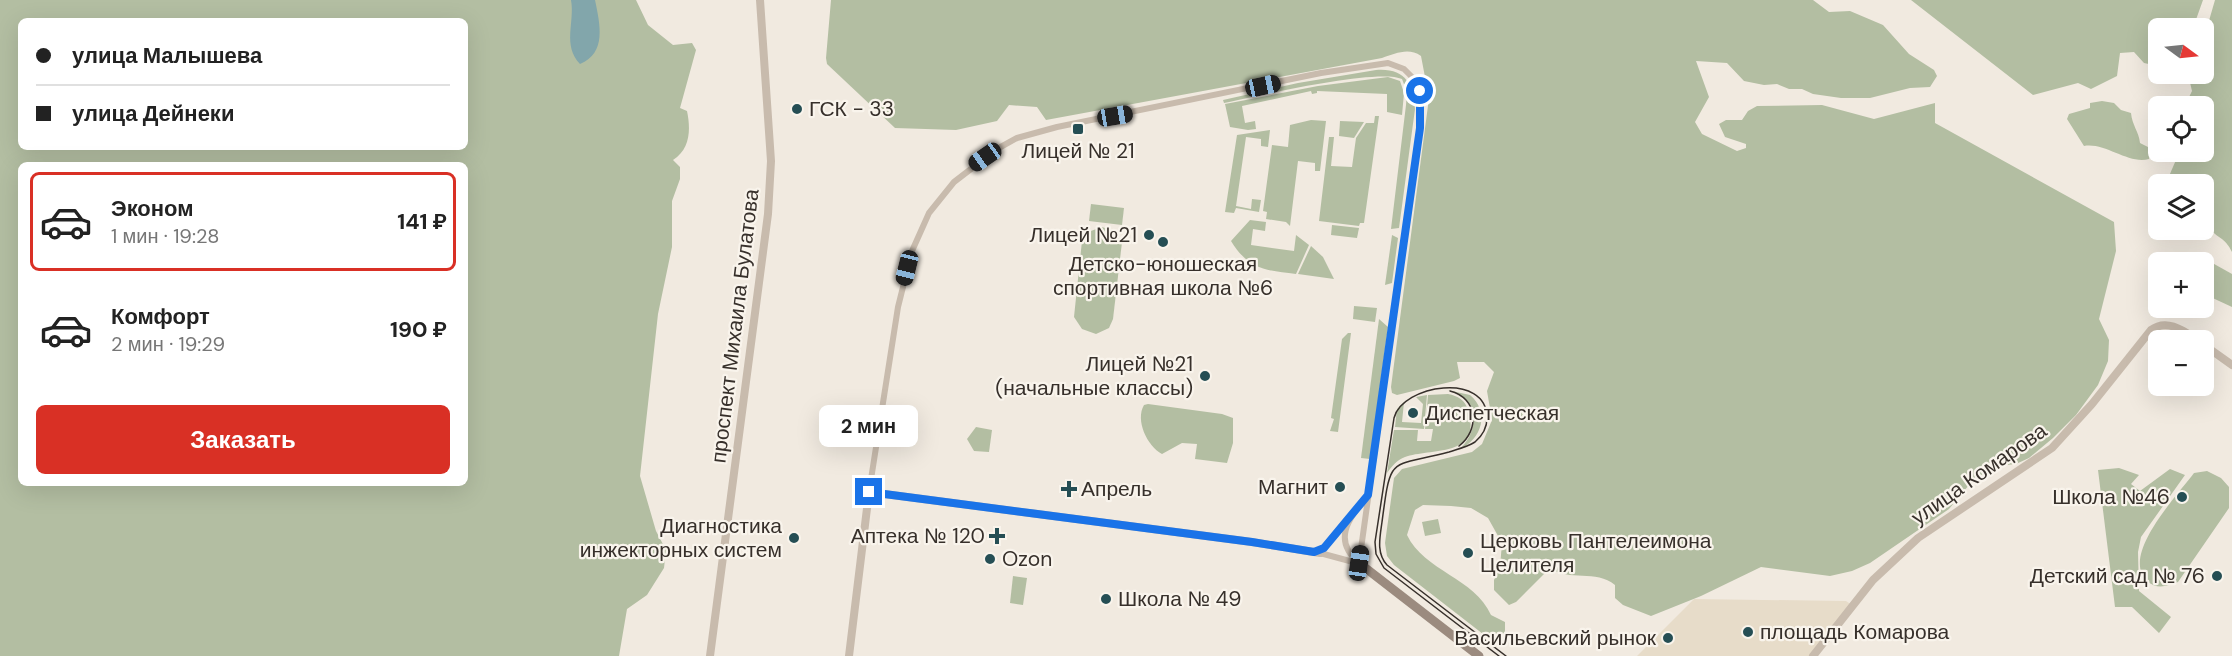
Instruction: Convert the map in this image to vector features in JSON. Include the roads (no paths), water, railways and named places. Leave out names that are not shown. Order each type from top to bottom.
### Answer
[{"type":"main road","points":[[1359,563],[1479,656]]},
{"type":"street","name":"проспект Михаила Булатова","points":[[710,656],[768,214],[771,161],[760,0]]},
{"type":"street","points":[[849,656],[869,492],[893,332],[912,251],[933,207],[954,182],[973,165],[1017,138],[1086,121],[1388,63],[1411,74],[1420,91],[1420,128],[1359,563]]},
{"type":"street","name":"улица Комарова","points":[[2151,330],[2167,325],[2180,330]]},
{"type":"street","name":"улица Комарова","points":[[1813,656],[1848,608],[1918,537],[2052,448],[2085,413],[2148,334]]},
{"type":"street","points":[[2214,352],[2232,365]]},
{"type":"street","points":[[869,492],[1252,542],[1359,563]]},
{"type":"street","points":[[1359,563],[1346,546],[1346,525],[1368,495]]},
{"type":"street","points":[[1317,553],[1352,516]]},
{"type":"water","points":[[571,0],[595,0],[599,19],[598,45],[589,59],[580,64],[570,41]]},
{"type":"tram line","points":[[1499,656],[1384,568],[1376,554],[1375,542],[1394,418],[1400,407],[1412,397],[1427,391],[1444,388],[1460,389],[1474,394],[1483,403],[1487,418],[1486,425],[1480,437],[1469,445],[1396,467],[1391,474],[1385,500],[1380,539],[1381,555],[1387,565],[1506,656]]},
{"type":"tram line","points":[[1450,391],[1466,400],[1473,415],[1470,432],[1459,446]]},
{"type":"place","name":"ГСК - 33","points":[[797,109]]},
{"type":"place","name":"Лицей № 21","points":[[1078,129]]},
{"type":"place","name":"Лицей №21","points":[[1149,235]]},
{"type":"place","name":"Детско-юношеская спортивная школа №6","points":[[1163,242]]},
{"type":"place","name":"Лицей №21 (начальные классы)","points":[[1205,376]]},
{"type":"place","name":"Диспетческая","points":[[1413,413]]},
{"type":"place","name":"Магнит","points":[[1340,487]]},
{"type":"place","name":"Апрель","points":[[1069,489]]},
{"type":"place","name":"Школа №46","points":[[2182,497]]},
{"type":"place","name":"Аптека № 120","points":[[997,536]]},
{"type":"place","name":"Диагностика инжекторных систем","points":[[794,538]]},
{"type":"place","name":"Церковь Пантелеимона Целителя","points":[[1468,553]]},
{"type":"place","name":"Ozon","points":[[990,559]]},
{"type":"place","name":"Детский сад № 76","points":[[2217,576]]},
{"type":"place","name":"Школа № 49","points":[[1106,599]]},
{"type":"place","name":"площадь Комарова","points":[[1748,632]]},
{"type":"place","name":"Васильевский рынок","points":[[1668,638]]}]
